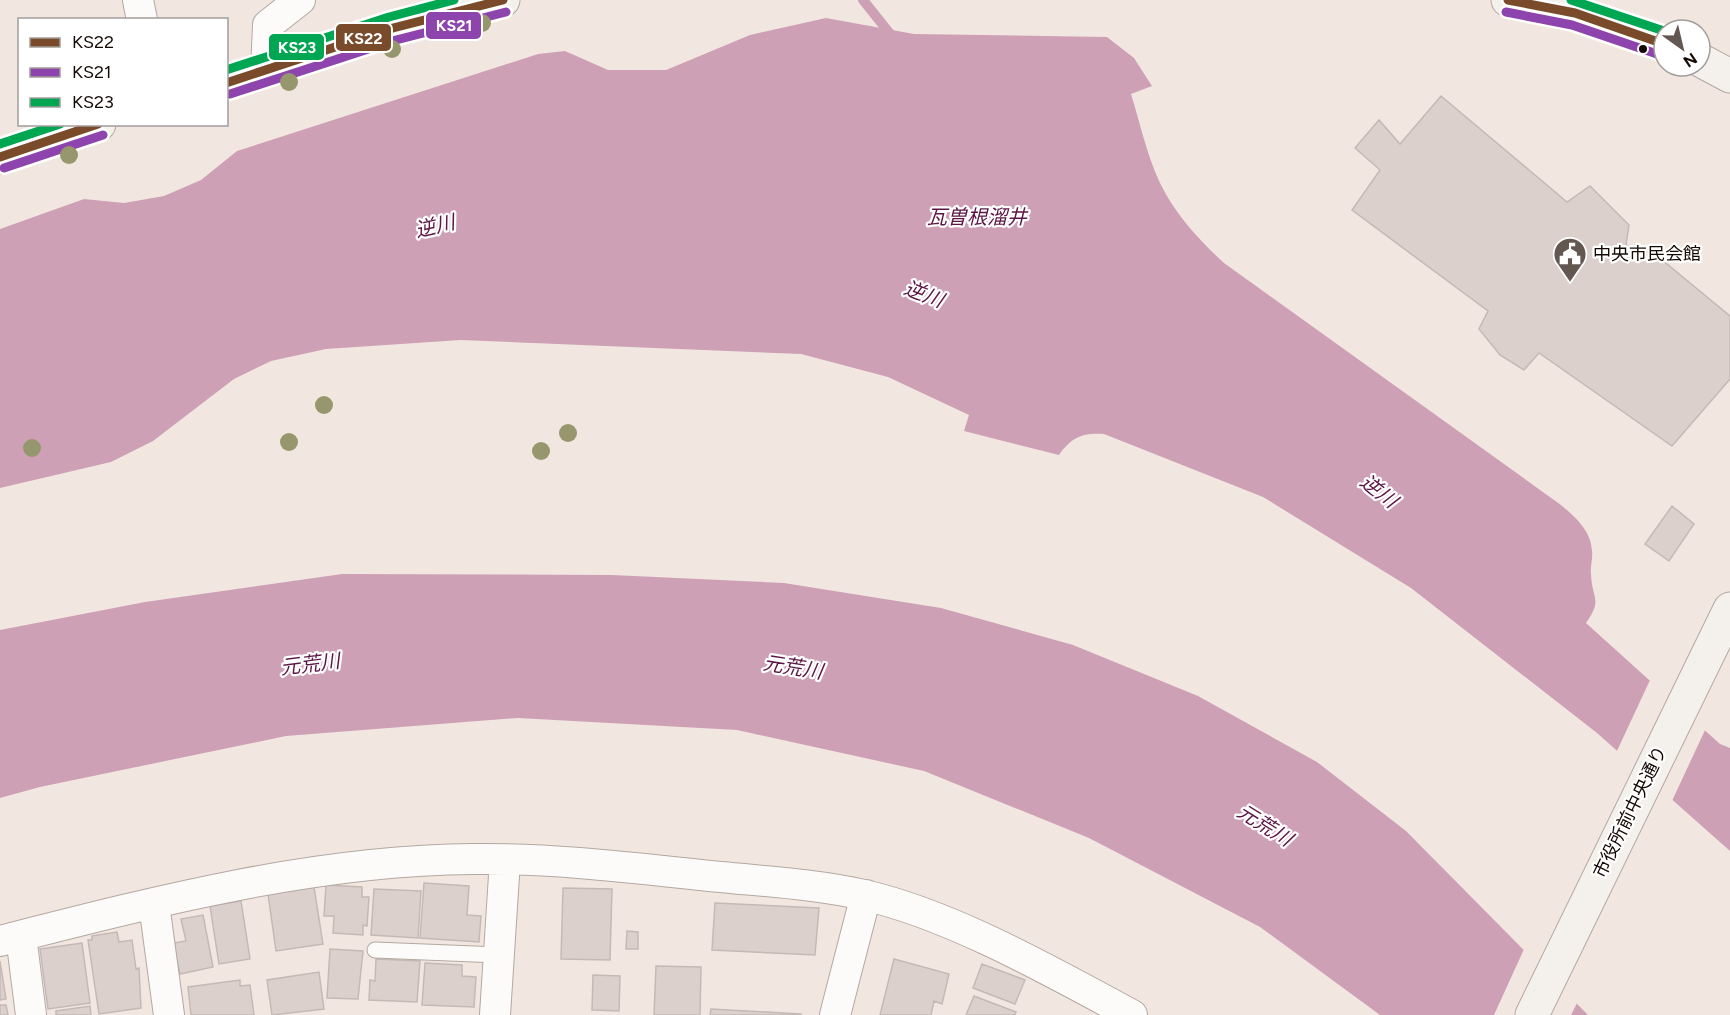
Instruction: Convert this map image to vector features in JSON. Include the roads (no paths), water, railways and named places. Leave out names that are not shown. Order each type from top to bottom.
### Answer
[{"type":"street","points":[[138,0],[142,18]]},
{"type":"street","points":[[266,70],[268,25],[300,0]]},
{"type":"street","points":[[1508,0],[1575,13],[1652,40]]},
{"type":"street","points":[[228,82],[393,28],[484,2]]},
{"type":"street","points":[[1712,66],[1730,76]]},
{"type":"street","points":[[0,157],[93,126]]},
{"type":"street","name":"市役所前中央通り","points":[[1532,1015],[1730,609]]},
{"type":"street","points":[[495,1015],[505,860]]},
{"type":"street","points":[[32,1015],[10,938],[206,890],[284,877],[412,862],[505,860],[557,861],[866,895],[939,920],[1062,978],[1132,1015]]},
{"type":"street","points":[[835,1015],[866,895]]},
{"type":"street","points":[[154,904],[169,1015]]},
{"type":"lane","points":[[375,950],[499,955]]},
{"type":"water","name":"瓦曽根溜井","points":[[826,18],[914,34],[1107,37],[1134,58],[1152,86],[1131,94],[1155,173],[1173,205],[1206,245],[1224,263],[1561,505],[1585,530],[1591,543],[1591,574],[1595,599],[1594,608],[1586,623],[1720,744],[1730,748],[1730,851],[1597,733],[1411,588],[1263,497],[1104,434],[1078,437],[1059,455],[964,431],[969,415],[888,377],[801,354],[461,340],[326,349],[271,361],[234,379],[153,441],[111,462],[0,488],[0,229],[84,199],[124,203],[164,196],[201,180],[237,151],[538,54],[565,51],[608,70],[666,70],[750,35]]},
{"type":"water","name":"元荒川","points":[[342,574],[612,575],[784,583],[941,608],[1073,645],[1198,696],[1317,762],[1406,831],[1588,1015],[1380,1015],[1260,927],[1089,838],[924,771],[737,730],[518,718],[286,736],[40,787],[0,798],[0,630],[145,602]]},
{"type":"waterway","points":[[863,0],[895,40]]},
{"type":"place","name":"中央市民会館","points":[[1570,283]]},
{"type":"water label","name":"逆川","points":[[435,226]]},
{"type":"water label","name":"逆川","points":[[924,294]]},
{"type":"water label","name":"逆川","points":[[1379,491]]}]
